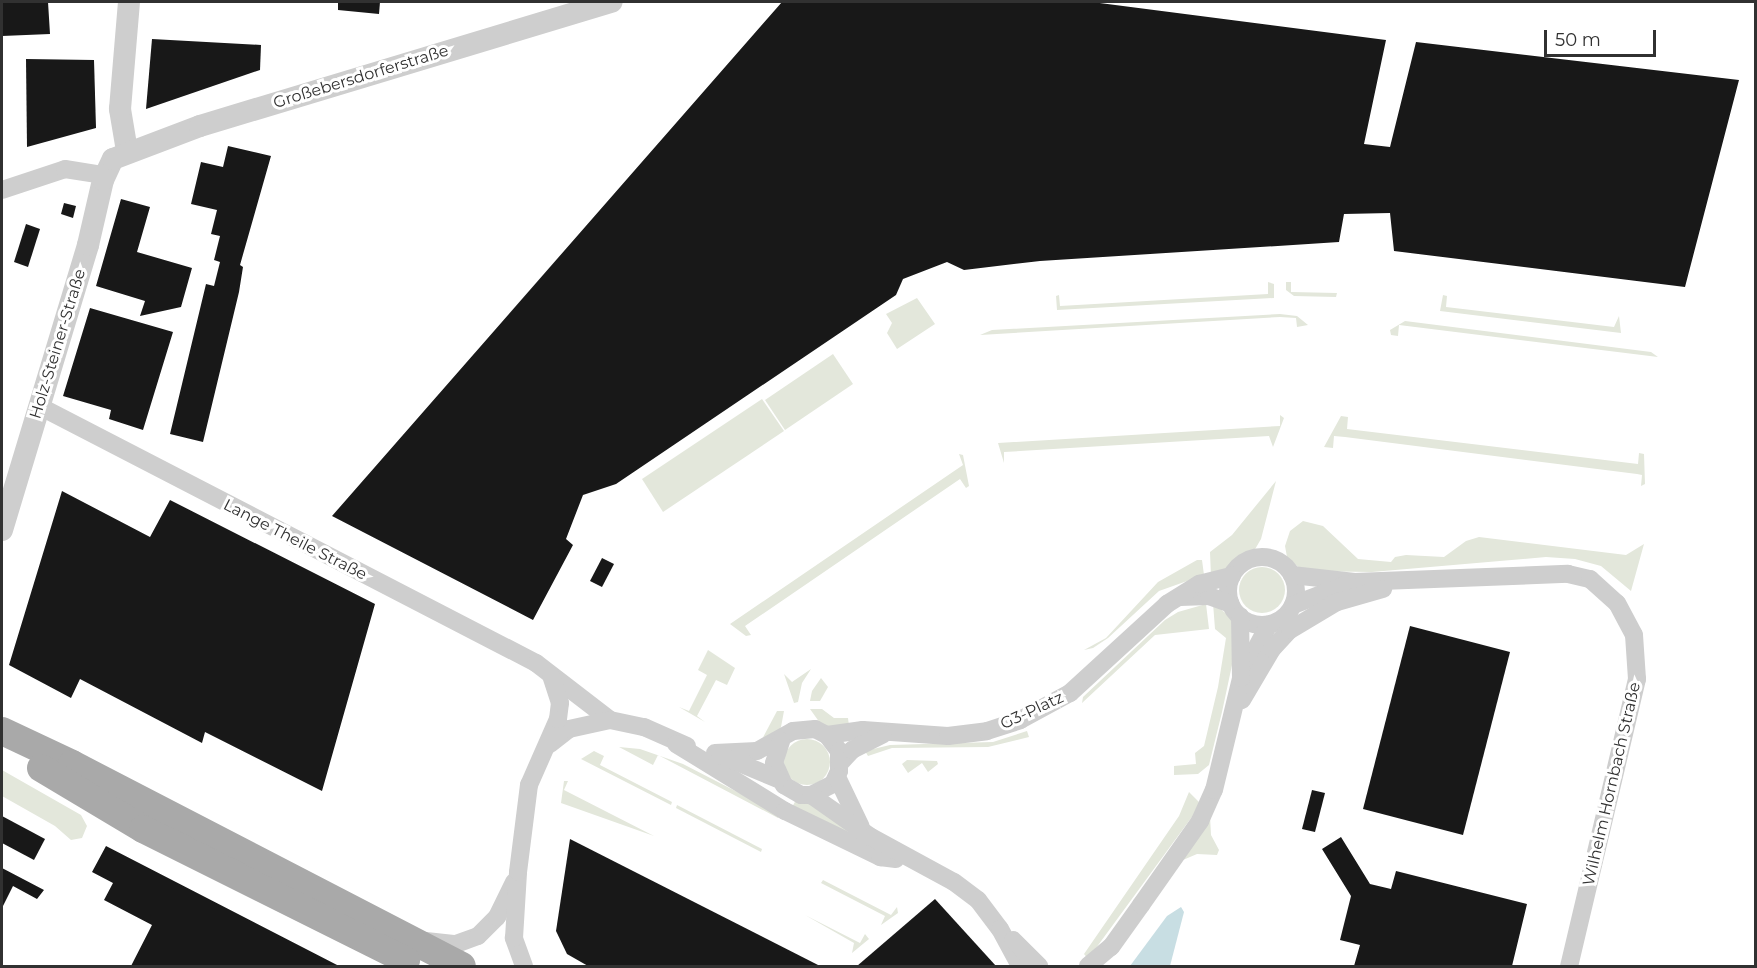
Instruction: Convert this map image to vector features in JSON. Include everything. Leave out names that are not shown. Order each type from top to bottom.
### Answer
[{"type":"main road","points":[[2,731],[72,764],[462,966]]},
{"type":"main road","points":[[2,747],[143,829],[419,966]]},
{"type":"street","points":[[2,190],[65,170],[115,162],[129,2]]},
{"type":"street","name":"Großebersdorferstraße","points":[[115,162],[612,2]]},
{"type":"street","name":"Holz-Steiner-Straße","points":[[2,530],[115,162]]},
{"type":"street","name":"Lange Theile Straße","points":[[39,406],[266,526],[465,625],[551,674]]},
{"type":"street","points":[[1180,597],[1209,596],[1257,624],[1269,624],[1283,617],[1293,604],[1296,589],[1292,574],[1282,563],[1265,557],[1248,560],[1232,576],[1236,610]]},
{"type":"street","name":"Wilhelm Hornbach Straße","points":[[1292,574],[1355,582],[1540,573],[1590,579],[1617,603],[1634,635],[1637,679],[1569,966]]},
{"type":"street","name":"G3-Platz","points":[[715,753],[757,751],[801,729],[827,735],[863,730],[883,734],[968,735],[1030,716],[1070,693],[1151,616],[1199,584],[1232,576]]},
{"type":"street","name":"Wilhelm Hornbach Straße","points":[[1235,712],[1272,649],[1290,630],[1337,602],[1413,579]]},
{"type":"street","name":"Wilhelm Hornbach Straße","points":[[1293,604],[1355,582]]},
{"type":"street","name":"Wilhelm Hornbach Straße","points":[[1088,966],[1111,947],[1200,821],[1214,790],[1235,712],[1241,678],[1236,610]]},
{"type":"street","name":"Wilhelm Hornbach Straße","points":[[1241,678],[1269,624]]},
{"type":"street","points":[[524,966],[514,938],[518,872],[529,785],[548,745],[560,703],[551,674]]},
{"type":"street","name":"G3-Platz","points":[[551,674],[610,720]]},
{"type":"street","name":"G3-Platz","points":[[548,745],[568,729],[610,720],[644,727],[676,744],[715,753],[778,779],[792,792],[811,795],[909,861]]},
{"type":"street","name":"G3-Platz","points":[[811,795],[827,789],[852,750],[883,734]]},
{"type":"street","points":[[827,735],[834,742],[839,770],[861,827]]},
{"type":"street","points":[[778,779],[774,763],[781,741]]},
{"type":"street","points":[[676,744],[785,811],[880,857],[909,861],[954,882],[978,900],[1000,929],[1020,966]]},
{"type":"street","points":[[386,928],[444,945],[468,941],[496,917],[518,872]]},
{"type":"street","points":[[1000,929],[1039,966]]},
{"type":"street","name":"Wilhelm Hornbach Straße","points":[[1106,966],[1111,947]]},
{"type":"shaded area","points":[[1268,282],[1274,284],[1274,298],[1057,310],[1056,296],[1059,295],[1060,306],[1268,294]]},
{"type":"shaded area","points":[[1286,282],[1291,282],[1291,292],[1337,293],[1336,297],[1294,296],[1286,290]]},
{"type":"shaded area","points":[[1443,295],[1447,296],[1446,307],[1614,327],[1619,316],[1621,333],[1440,311]]},
{"type":"shaded area","points":[[917,298],[935,324],[897,349],[887,333],[892,323],[886,314]]},
{"type":"shaded area","points":[[1280,314],[1297,316],[1308,325],[1297,327],[1296,318],[1280,317],[980,335],[992,330]]},
{"type":"shaded area","points":[[1405,321],[1651,352],[1658,357],[1399,325],[1398,336],[1391,335],[1390,330]]},
{"type":"shaded area","points":[[833,354],[853,384],[785,430],[765,400]]},
{"type":"shaded area","points":[[762,399],[784,431],[663,512],[642,479]]},
{"type":"shaded area","points":[[1280,415],[1284,418],[1273,447],[1269,436],[1004,452],[1004,463],[998,443],[1280,426]]},
{"type":"shaded area","points":[[1341,416],[1348,417],[1347,429],[1638,464],[1639,453],[1644,454],[1645,484],[1641,486],[1642,475],[1637,474],[1345,437],[1334,436],[1333,448],[1324,447]]},
{"type":"shaded area","points":[[959,454],[963,455],[969,486],[966,488],[960,479],[745,626],[751,635],[746,636],[730,624],[963,465]]},
{"type":"shaded area","points":[[1276,481],[1261,539],[1254,551],[1226,571],[1211,577],[1210,552],[1232,535]]},
{"type":"shaded area","points":[[1303,521],[1323,526],[1358,559],[1391,562],[1395,557],[1406,555],[1444,557],[1466,541],[1479,537],[1626,555],[1644,544],[1631,591],[1601,566],[1575,559],[1546,557],[1372,572],[1303,571],[1287,557],[1285,546],[1290,531]]},
{"type":"shaded area","points":[[1197,560],[1202,560],[1204,575],[1159,591],[1108,638],[1093,648],[1084,650],[1106,638],[1158,582]]},
{"type":"shaded area","points":[[1267,567],[1279,573],[1284,581],[1284,599],[1279,607],[1271,612],[1257,613],[1249,610],[1242,603],[1239,585],[1242,577],[1249,570]]},
{"type":"shaded area","points":[[1213,603],[1234,620],[1232,665],[1222,712],[1209,765],[1198,774],[1174,775],[1174,766],[1196,764],[1195,753],[1204,746],[1218,687],[1226,638],[1215,629]]},
{"type":"shaded area","points":[[1206,604],[1209,629],[1155,635],[1082,703],[1083,697],[1165,620],[1178,612]]},
{"type":"shaded area","points":[[708,650],[735,668],[727,685],[716,680],[697,716],[705,722],[679,707],[689,711],[707,675],[698,670]]},
{"type":"shaded area","points":[[811,669],[802,683],[798,702],[794,703],[784,674],[792,682]]},
{"type":"shaded area","points":[[821,678],[828,687],[820,701],[810,701],[812,691]]},
{"type":"shaded area","points":[[810,709],[822,709],[834,718],[848,718],[849,726],[833,728],[820,723]]},
{"type":"shaded area","points":[[777,711],[784,711],[781,727],[776,735],[760,743]]},
{"type":"shaded area","points":[[1027,731],[1029,737],[988,747],[892,748],[868,756],[865,751],[890,745],[993,742]]},
{"type":"shaded area","points":[[807,739],[823,746],[830,762],[823,778],[807,785],[791,778],[784,762],[791,746]]},
{"type":"shaded area","points":[[619,747],[640,749],[658,755],[653,765]]},
{"type":"shaded area","points":[[594,751],[604,756],[600,765],[672,802],[671,805],[581,759]]},
{"type":"shaded area","points":[[660,756],[683,764],[780,814],[778,818]]},
{"type":"shaded area","points":[[907,760],[937,761],[938,764],[928,772],[922,763],[908,773],[902,764]]},
{"type":"shaded area","points":[[2,770],[81,815],[87,826],[82,838],[71,840],[55,826],[2,796]]},
{"type":"shaded area","points":[[564,781],[568,781],[564,790],[654,836],[561,803]]},
{"type":"shaded area","points":[[1189,792],[1199,802],[1194,814],[1088,959],[1084,954],[1179,816]]},
{"type":"shaded area","points":[[796,800],[814,802],[856,836],[791,809]]},
{"type":"shaded area","points":[[677,805],[762,849],[761,852],[676,808]]},
{"type":"shaded area","points":[[1210,816],[1211,835],[1219,850],[1217,855],[1197,854],[1183,860]]},
{"type":"shaded area","points":[[823,880],[891,915],[897,907],[898,913],[881,925],[885,916],[821,883]]},
{"type":"shaded area","points":[[1181,907],[1184,912],[1170,966],[1130,966],[1167,916]]},
{"type":"shaded area","points":[[805,915],[860,943],[865,934],[869,939],[852,953],[854,943]]},
{"type":"building","points":[[2,2],[48,2],[50,34],[2,36]]},
{"type":"building","points":[[338,2],[380,2],[379,14],[338,10]]},
{"type":"building","points":[[782,2],[1092,2],[1386,40],[1364,144],[1390,147],[1416,42],[1739,80],[1685,287],[1394,251],[1390,213],[1344,214],[1339,242],[1040,261],[964,270],[947,262],[903,279],[896,295],[616,484],[583,495],[566,539],[573,545],[533,620],[332,516]]},
{"type":"building","points":[[152,39],[261,45],[260,70],[146,109]]},
{"type":"building","points":[[26,59],[94,60],[96,128],[27,147]]},
{"type":"building","points":[[228,146],[271,156],[240,265],[243,267],[239,292],[203,442],[170,434],[206,284],[214,286],[220,262],[214,260],[220,236],[211,234],[217,210],[191,204],[201,162],[223,167]]},
{"type":"building","points":[[121,199],[150,207],[137,252],[192,268],[181,307],[140,316],[145,301],[96,286]]},
{"type":"building","points":[[64,203],[76,206],[73,218],[61,214]]},
{"type":"building","points":[[26,224],[40,229],[28,267],[14,262]]},
{"type":"building","points":[[90,308],[173,332],[143,430],[109,419],[111,410],[63,396]]},
{"type":"building","points":[[62,491],[150,537],[170,500],[375,604],[322,791],[205,732],[202,743],[80,679],[71,698],[9,665]]},
{"type":"building","points":[[602,558],[614,564],[602,587],[590,581]]},
{"type":"building","points":[[1410,626],[1510,652],[1463,835],[1363,809]]},
{"type":"building","points":[[1312,790],[1325,793],[1315,832],[1302,829]]},
{"type":"building","points":[[2,816],[45,839],[34,860],[2,843]]},
{"type":"building","points":[[1341,837],[1370,884],[1391,889],[1396,871],[1527,904],[1512,966],[1354,966],[1360,945],[1340,940],[1351,896],[1322,849]]},
{"type":"building","points":[[570,839],[820,966],[588,966],[567,954],[556,931]]},
{"type":"building","points":[[106,846],[339,966],[131,966],[152,925],[104,900],[113,883],[92,872]]},
{"type":"building","points":[[2,868],[44,890],[37,899],[13,886],[2,908]]},
{"type":"building","points":[[935,899],[996,966],[857,966]]}]
